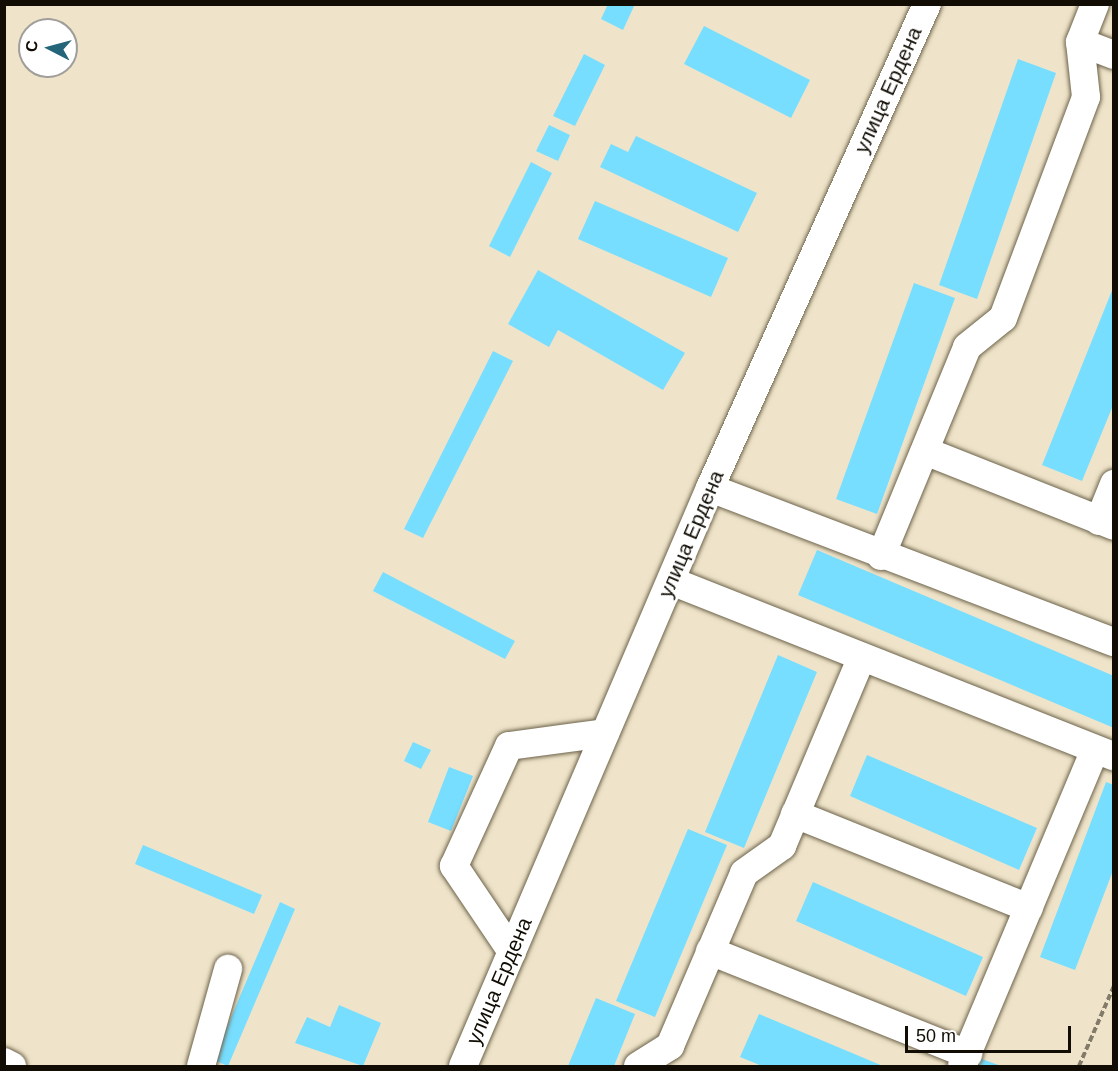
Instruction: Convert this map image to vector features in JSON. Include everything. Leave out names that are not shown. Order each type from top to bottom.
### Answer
[{"type":"street","name":"улица Ердена","points":[[463,1066],[710,488],[927,4]]},
{"type":"street","points":[[881,556],[967,347],[1003,318],[1086,97],[1080,42],[1095,4]]},
{"type":"street","points":[[1080,42],[1113,55]]},
{"type":"street","points":[[925,451],[1106,523],[1113,484]]},
{"type":"street","points":[[710,488],[881,556],[1113,642]]},
{"type":"street","points":[[671,580],[1104,753],[1029,909],[965,1060],[710,951]]},
{"type":"street","points":[[638,1066],[670,1046],[744,873],[782,846],[862,657]]},
{"type":"street","points":[[512,952],[454,866],[510,746],[605,733]]},
{"type":"street","points":[[795,814],[1029,909]]},
{"type":"street","points":[[201,1066],[228,969]]},
{"type":"street","points":[[4,1062],[12,1066]]},
{"type":"path","points":[[1079,1066],[1113,986]]},
{"type":"building","points":[[608,4],[635,4],[623,30],[601,19]]},
{"type":"building","points":[[704,26],[810,80],[791,118],[684,64]]},
{"type":"building","points":[[584,54],[605,65],[575,126],[553,116]]},
{"type":"building","points":[[1018,59],[1056,73],[977,299],[939,285]]},
{"type":"building","points":[[549,125],[570,135],[558,161],[536,151]]},
{"type":"building","points":[[636,136],[757,193],[738,232],[600,167],[611,144],[628,152]]},
{"type":"building","points":[[531,162],[552,173],[510,257],[489,246]]},
{"type":"building","points":[[595,201],[728,258],[711,297],[578,239]]},
{"type":"building","points":[[538,270],[685,353],[663,390],[558,330],[549,347],[508,324]]},
{"type":"building","points":[[914,283],[955,298],[877,514],[836,499]]},
{"type":"building","points":[[1113,288],[1114,403],[1082,481],[1042,465]]},
{"type":"building","points":[[493,351],[513,361],[423,538],[404,529]]},
{"type":"building","points":[[817,550],[1114,676],[1114,728],[798,595]]},
{"type":"building","points":[[383,572],[515,641],[505,659],[373,591]]},
{"type":"building","points":[[778,655],[817,672],[744,848],[705,832]]},
{"type":"building","points":[[413,742],[431,750],[421,769],[404,761]]},
{"type":"building","points":[[867,755],[1037,828],[1019,870],[850,796]]},
{"type":"building","points":[[449,767],[473,776],[451,831],[428,822]]},
{"type":"building","points":[[1106,782],[1114,785],[1114,868],[1075,970],[1040,957]]},
{"type":"building","points":[[688,829],[727,845],[655,1017],[616,1001]]},
{"type":"building","points":[[143,845],[262,895],[254,914],[135,864]]},
{"type":"building","points":[[813,882],[983,957],[966,996],[796,921]]},
{"type":"building","points":[[280,902],[295,909],[228,1066],[213,1060]]},
{"type":"building","points":[[596,998],[635,1014],[614,1066],[568,1066]]},
{"type":"building","points":[[339,1005],[381,1023],[363,1066],[295,1043],[307,1017],[330,1027]]},
{"type":"building","points":[[759,1014],[883,1066],[762,1066],[740,1057]]},
{"type":"building","points":[[982,1059],[1001,1066],[979,1066]]}]
